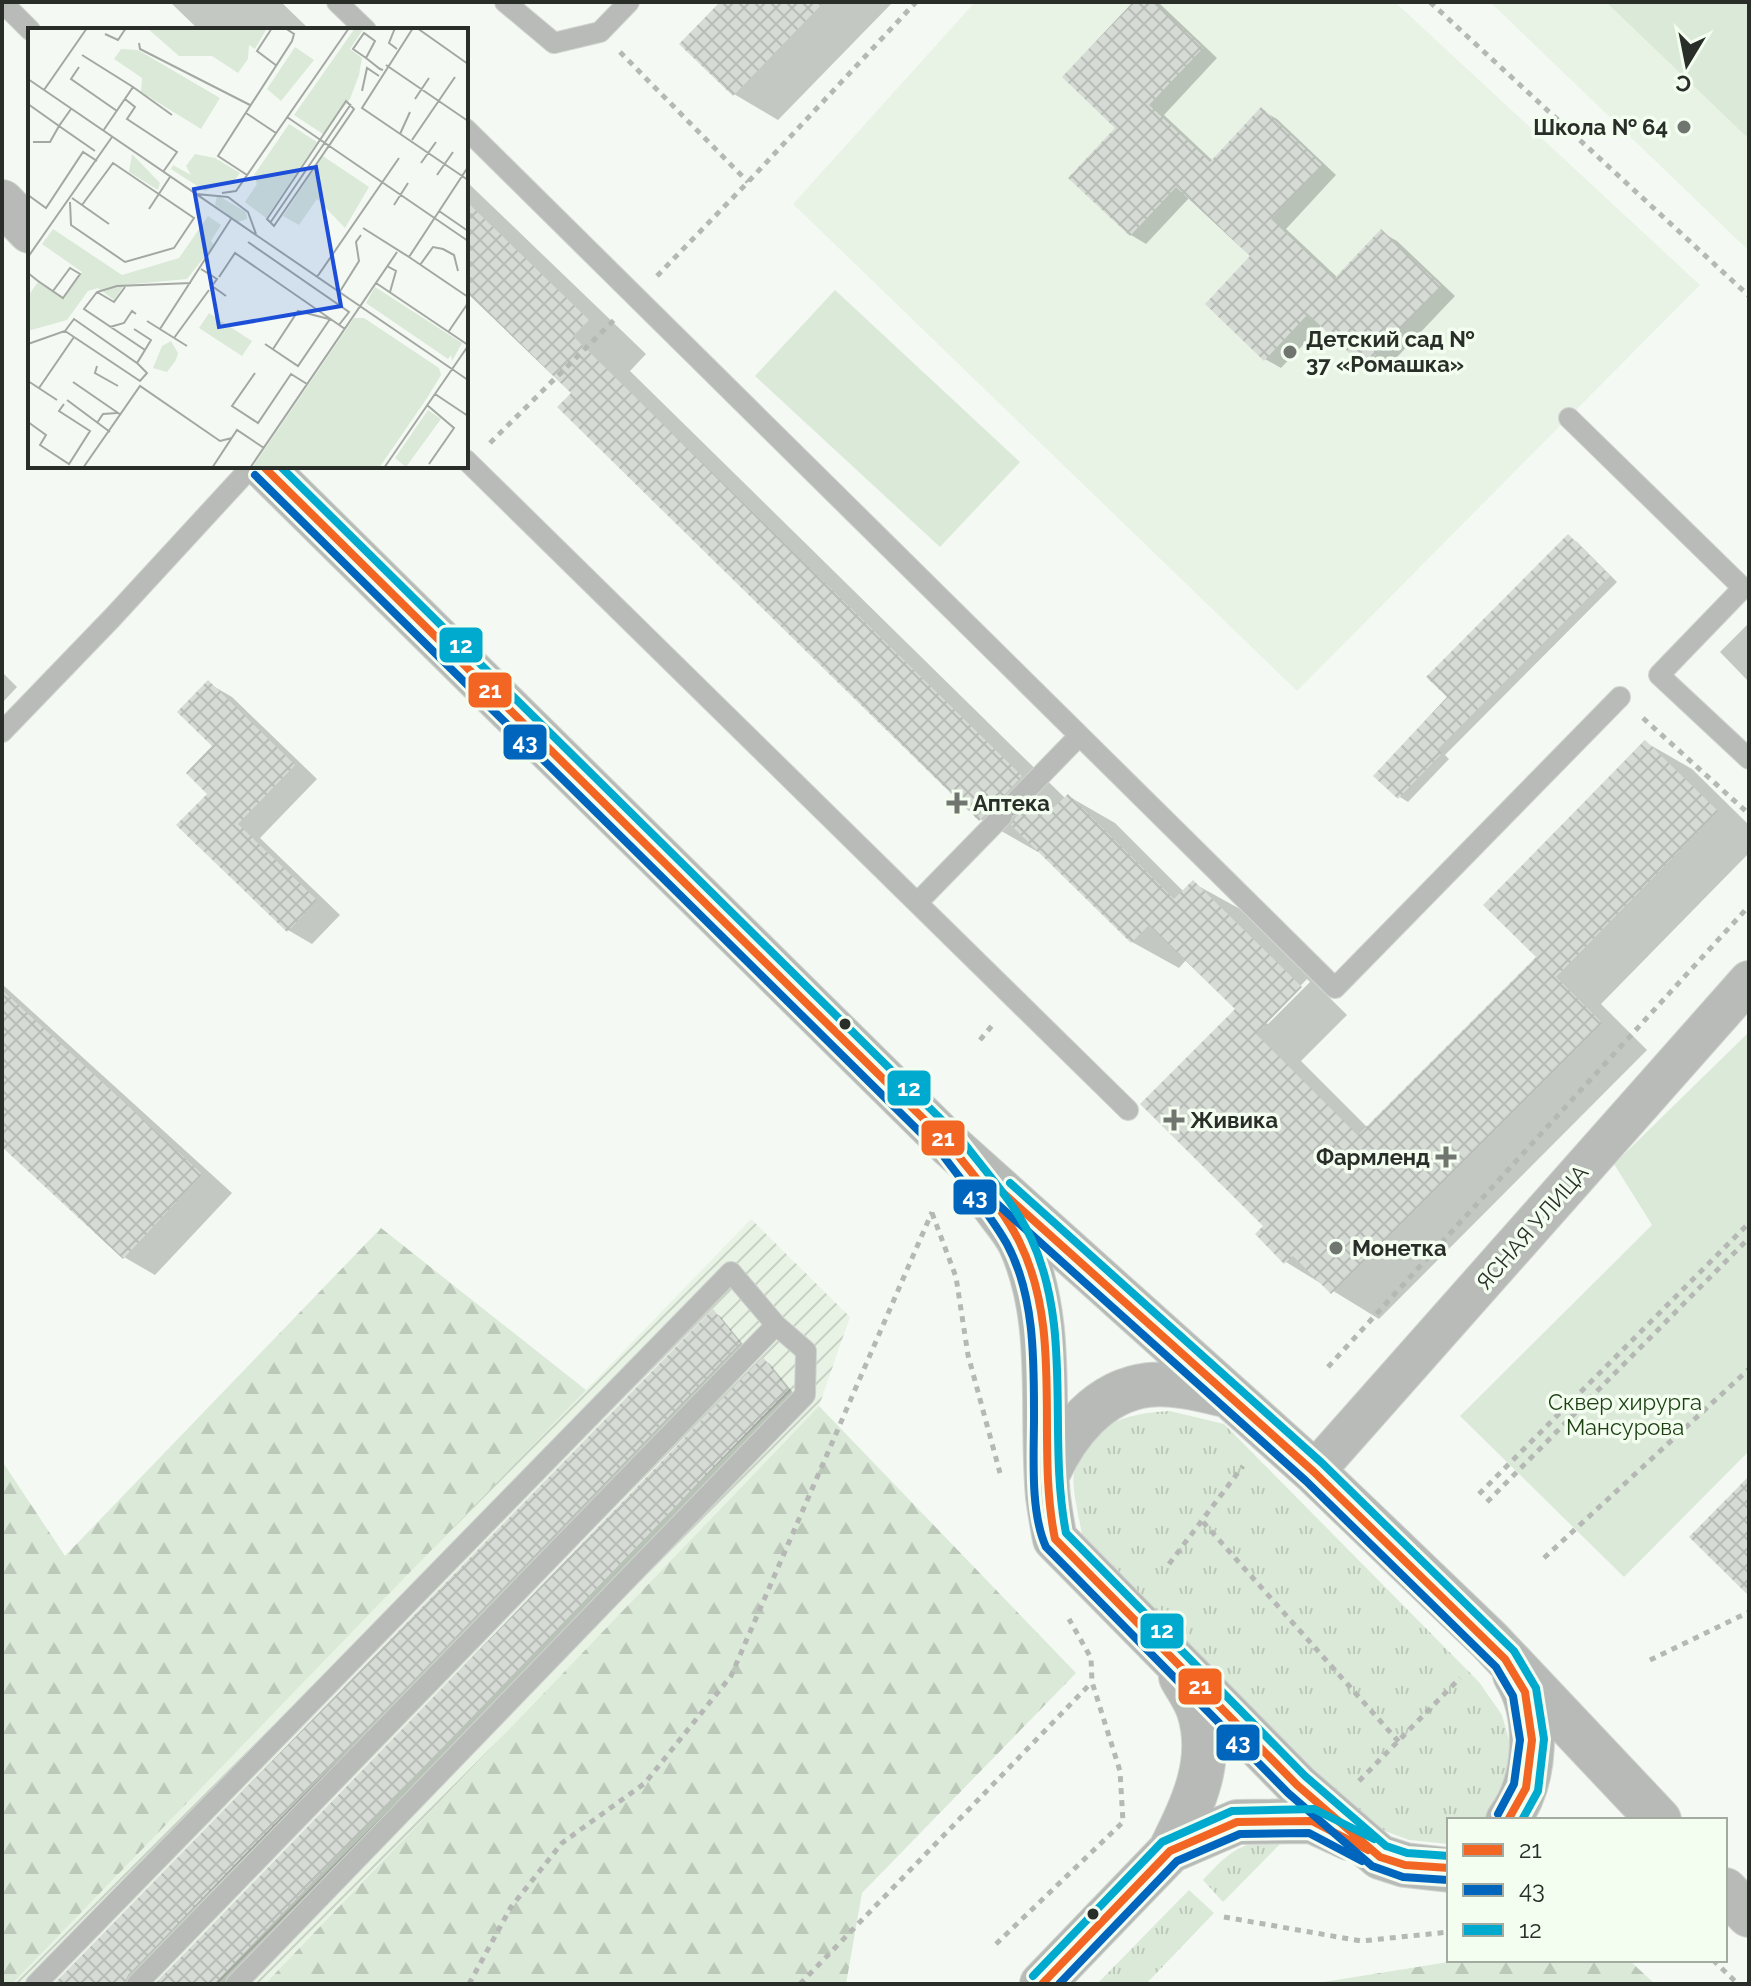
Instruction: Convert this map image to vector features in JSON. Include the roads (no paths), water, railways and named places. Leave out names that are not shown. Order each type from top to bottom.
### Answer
[{"type":"street","points":[[2,202],[28,229]]},
{"type":"street","points":[[265,468],[951,1146],[1314,1472],[1505,1659],[1657,1818]]},
{"type":"street","name":"ЯСНАЯ УЛИЦА","points":[[1314,1472],[1749,981]]},
{"type":"street","points":[[951,1146],[1018,1240],[1031,1271],[1044,1359],[1048,1495],[1055,1539],[1297,1785],[1380,1857]]},
{"type":"street","points":[[1048,1473],[1062,1442],[1108,1398],[1147,1385],[1186,1387],[1229,1396]]},
{"type":"street","points":[[1042,1984],[1170,1851],[1203,1775],[1205,1742],[1199,1710],[1167,1652]]},
{"type":"street","points":[[1505,1659],[1525,1692],[1532,1740],[1526,1788],[1509,1818]]},
{"type":"street","points":[[1170,1851],[1237,1822],[1312,1821],[1380,1857],[1405,1865],[1447,1869]]},
{"type":"lane","points":[[2,2],[28,28]]},
{"type":"lane","points":[[337,2],[364,28]]},
{"type":"lane","points":[[505,2],[554,43],[600,32],[629,2]]},
{"type":"lane","points":[[468,131],[1335,988],[1620,697]]},
{"type":"lane","points":[[1569,418],[1743,588],[1659,675],[1749,759]]},
{"type":"lane","points":[[468,462],[1128,1110]]},
{"type":"lane","points":[[2,732],[250,468]]},
{"type":"lane","points":[[917,903],[1079,736]]},
{"type":"lane","points":[[36,1984],[731,1272],[776,1325],[806,1351],[805,1395],[236,1984]]},
{"type":"lane","points":[[137,1984],[776,1325]]},
{"type":"place","name":"Школа № 64","points":[[1684,127]]},
{"type":"place","name":"Детский сад № 37 «Ромашка»","points":[[1290,352]]},
{"type":"place","name":"Аптека","points":[[957,803]]},
{"type":"place","name":"Живика","points":[[1174,1120]]},
{"type":"place","name":"Фармленд","points":[[1446,1157]]},
{"type":"place","name":"Монетка","points":[[1336,1248]]},
{"type":"park label","name":"Сквер хирурга Мансурова","points":[[1625,1414]]}]
